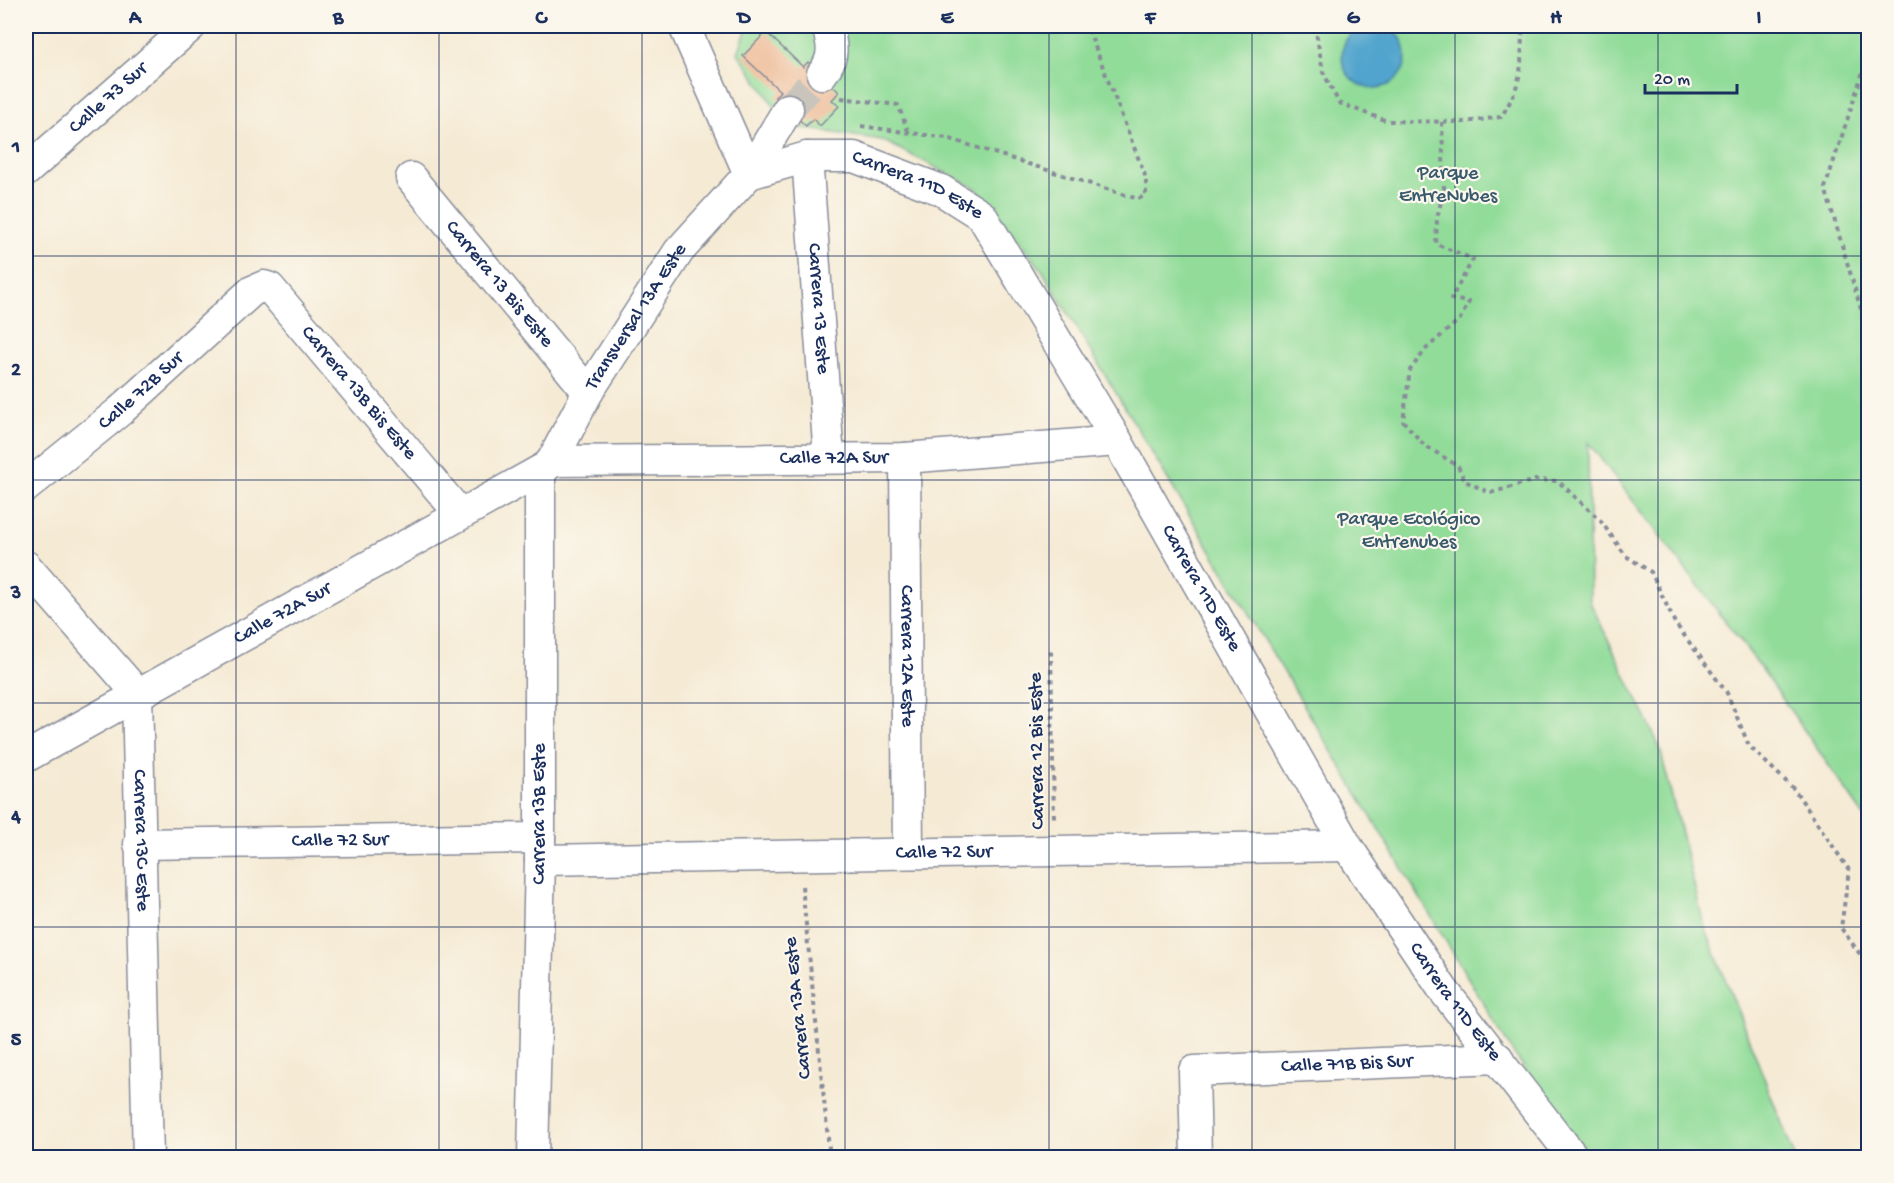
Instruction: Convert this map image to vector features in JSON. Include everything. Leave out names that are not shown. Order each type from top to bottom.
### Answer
[{"type":"street","name":"Calle 73 Sur","points":[[26,171],[191,26]]},
{"type":"street","points":[[684,26],[749,174]]},
{"type":"street","points":[[822,74],[832,59],[832,41],[827,26]]},
{"type":"street","name":"Transversal 13A Este","points":[[546,466],[588,392],[679,251],[749,174],[788,110]]},
{"type":"street","name":"Carrera 11D Este","points":[[749,174],[807,157],[854,157],[941,190],[982,216],[1117,441],[1347,846],[1419,956],[1574,1158]]},
{"type":"street","name":"Carrera 13 Este","points":[[807,157],[829,458]]},
{"type":"street","name":"Carrera 13 Bis Este","points":[[411,178],[588,392]]},
{"type":"street","name":"Carrera 13B Bis Este","points":[[252,291],[264,286],[270,288],[460,514]]},
{"type":"street","name":"Calle 72B Sur","points":[[26,487],[120,411],[252,291]]},
{"type":"street","name":"Calle 72A Sur","points":[[26,757],[546,466],[905,458],[1117,441]]},
{"type":"street","name":"Carrera 12A Este","points":[[905,458],[908,854]]},
{"type":"street","name":"Carrera 13B Este","points":[[533,1158],[546,466]]},
{"type":"street","points":[[26,566],[137,693]]},
{"type":"street","name":"Carrera 13C Este","points":[[137,693],[148,1158]]},
{"type":"street","name":"Calle 72 Sur","points":[[139,844],[540,849],[798,856],[1347,846]]},
{"type":"street","name":"Calle 71B Bis Sur","points":[[1196,1158],[1194,1071],[1498,1059]]},
{"type":"path","points":[[852,127],[870,126],[948,138],[1138,199],[1146,195],[1146,178],[1086,26]]},
{"type":"path","points":[[1315,26],[1323,72],[1339,103],[1387,121],[1442,122],[1501,117],[1516,93],[1521,75],[1522,26]]},
{"type":"path","points":[[1869,56],[1825,188],[1869,333]]},
{"type":"path","points":[[846,91],[840,98],[898,105],[909,132]]},
{"type":"path","points":[[1442,122],[1444,189],[1437,218],[1436,244],[1473,259],[1451,299],[1469,302],[1460,319],[1427,348],[1410,370],[1402,421],[1424,445],[1458,466],[1465,481],[1490,493],[1535,480],[1558,481],[1600,520],[1626,556],[1651,572],[1675,623],[1727,693],[1749,746],[1794,789],[1849,870],[1841,928],[1869,965]]},
{"type":"path","name":"Carrera 12 Bis Este","points":[[1051,651],[1054,851]]},
{"type":"path","name":"Carrera 13A Este","points":[[798,856],[830,1158]]},
{"type":"green space","name":"Parque Ecológico Entrenubes","points":[[748,26],[1868,26],[1868,822],[1759,665],[1588,442],[1590,602],[1659,745],[1704,925],[1795,1157],[1590,1157],[1512,1051],[1042,270],[976,188],[882,140],[788,126],[738,53]]},
{"type":"water","points":[[1374,24],[1392,30],[1400,38],[1406,56],[1400,74],[1392,82],[1374,88],[1356,82],[1348,74],[1342,56],[1348,38],[1356,30]]},
{"type":"building","points":[[766,32],[803,67],[808,62],[839,92],[832,100],[839,106],[820,126],[813,119],[806,126],[775,97],[780,91],[743,56]]},
{"type":"tunnel","points":[[788,109],[822,74]]},
{"type":"park label","name":"Parque EntreNubes","points":[[1448,186]]}]
